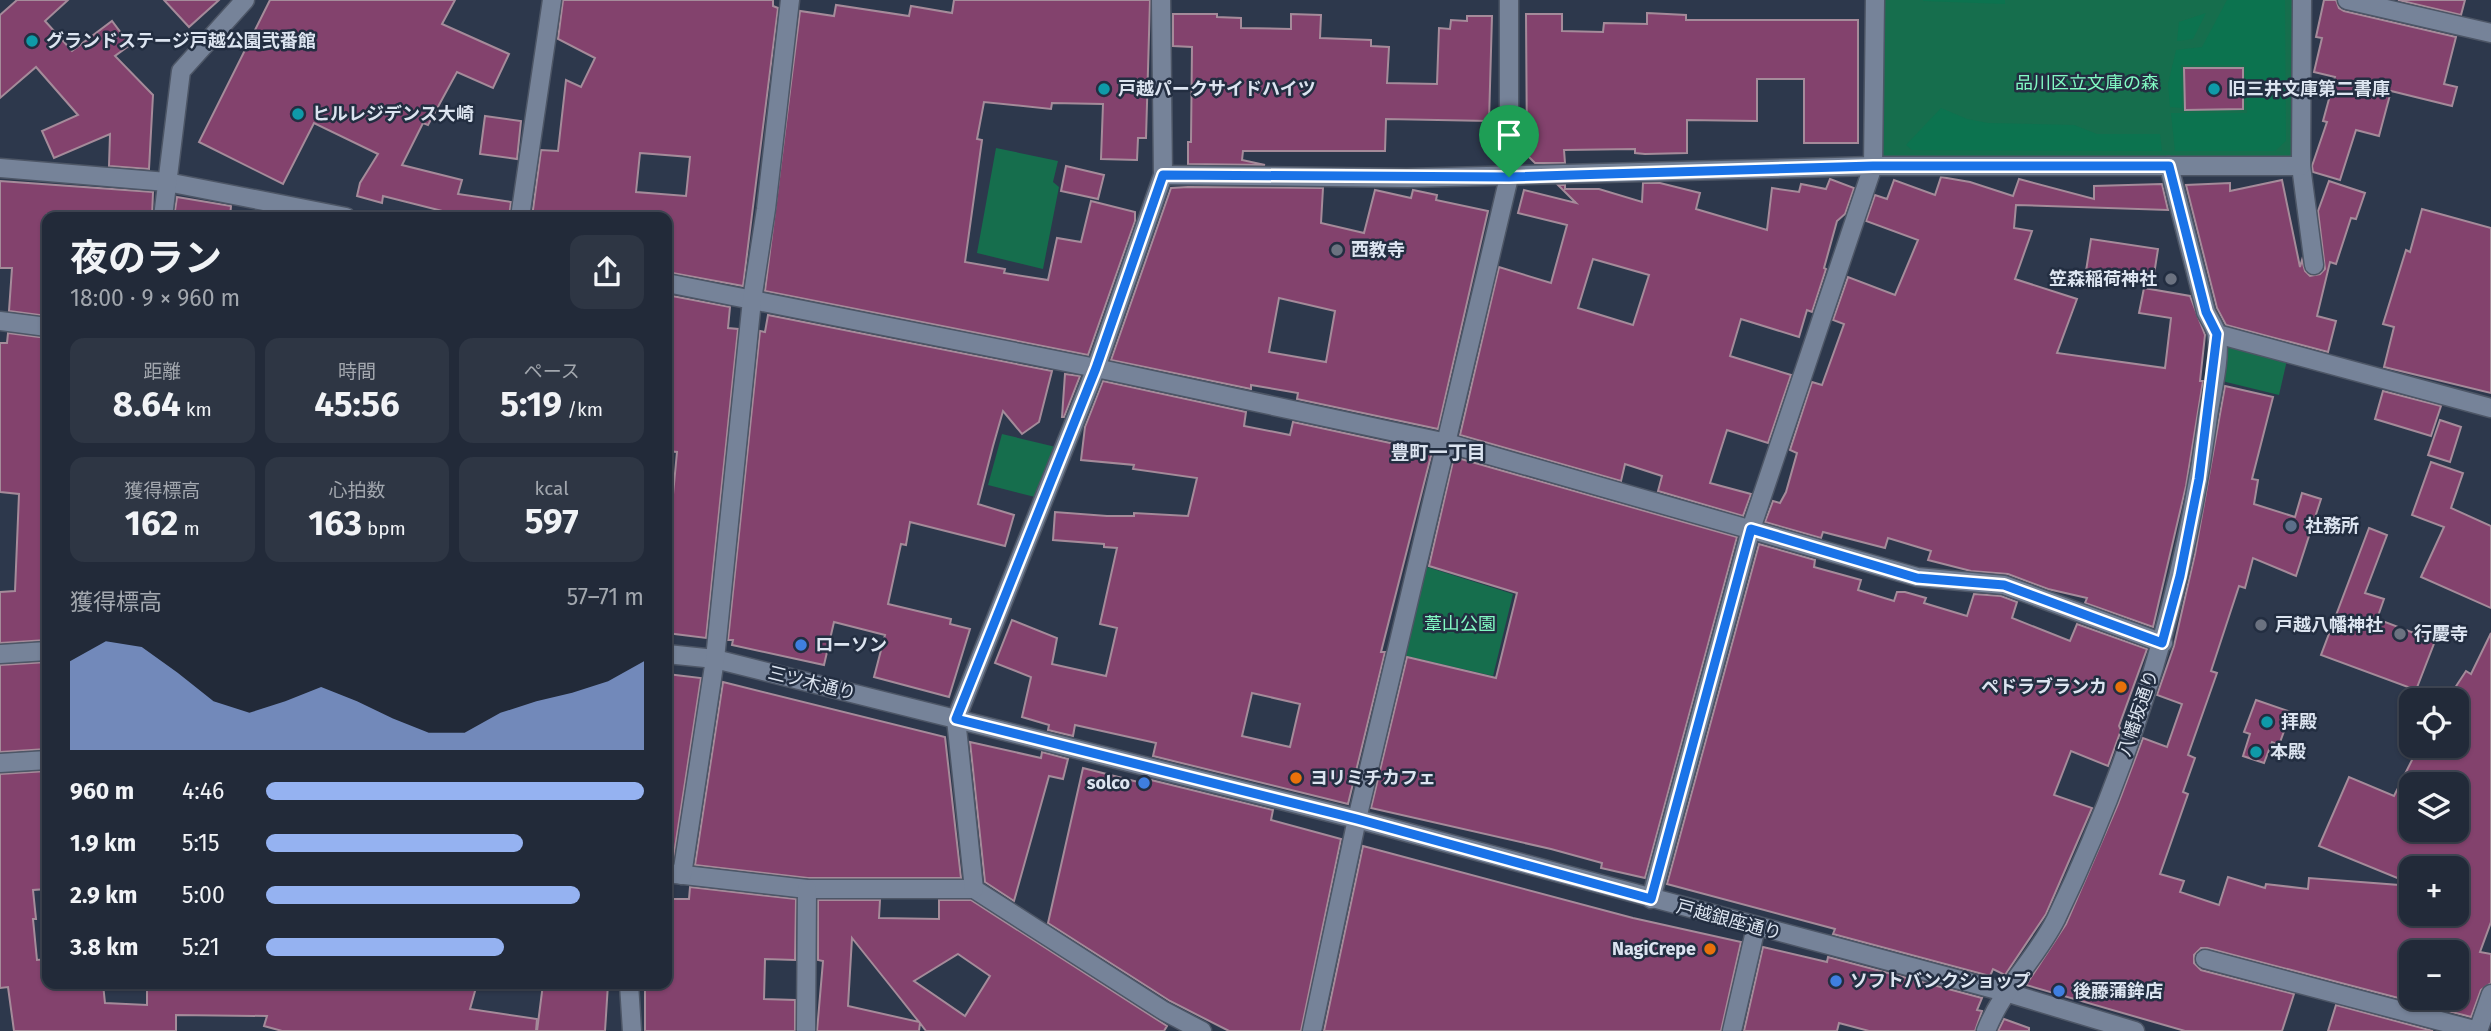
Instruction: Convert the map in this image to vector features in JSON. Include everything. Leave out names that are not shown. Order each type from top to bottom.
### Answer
[{"type":"street","points":[[164,212],[181,71],[246,0]]},
{"type":"street","points":[[521,212],[552,0]]},
{"type":"street","points":[[790,0],[766,209],[752,300],[715,659],[674,874],[807,890],[974,890],[1164,1011],[1202,1031]]},
{"type":"street","points":[[974,890],[956,719],[1096,368],[1163,175],[1161,0]]},
{"type":"street","points":[[1312,1031],[1357,819],[1509,177],[1509,0]]},
{"type":"street","points":[[1651,899],[1751,529],[1873,166],[1875,0]]},
{"type":"street","points":[[2302,0],[2301,166],[2314,265]]},
{"type":"street","points":[[2347,0],[2491,33]]},
{"type":"street","points":[[1163,175],[1509,177],[1873,166],[2301,166]]},
{"type":"street","name":"八幡坂通り","points":[[1986,1031],[2005,992],[2054,922],[2107,802],[2162,643],[2180,576],[2199,479],[2217,334],[2206,312],[2169,166]]},
{"type":"street","points":[[0,168],[167,182],[320,212]]},
{"type":"street","points":[[672,284],[1096,368],[1447,443],[1917,578],[2015,588],[2162,643]]},
{"type":"street","points":[[0,321],[42,326]]},
{"type":"street","points":[[2217,334],[2491,408]]},
{"type":"street","points":[[0,654],[42,651]]},
{"type":"street","name":"三ツ木通り","points":[[672,655],[715,659],[956,719]]},
{"type":"street","name":"戸越銀座通り","points":[[956,719],[1357,819],[2005,992],[2135,1031]]},
{"type":"street","points":[[0,763],[42,760]]},
{"type":"street","points":[[806,1031],[807,890]]},
{"type":"street","points":[[1732,1031],[1756,927]]},
{"type":"street","points":[[2205,958],[2478,1031],[2491,994]]},
{"type":"street","points":[[629,989],[632,1031]]},
{"type":"green space","name":"品川区立文庫の森","points":[[1875,0],[2300,0],[2301,166],[1873,166]]},
{"type":"green space","points":[[2005,0],[2005,4],[1923,1]]},
{"type":"green space","points":[[2227,0],[2285,0],[2286,141],[2275,151],[2175,151],[2171,113],[2247,113],[2245,65],[2181,65],[2182,108],[2170,107],[2168,84],[2176,50],[2202,47]]},
{"type":"green space","points":[[2206,13],[2193,39],[2177,41],[2179,22]]},
{"type":"green space","points":[[1941,108],[1967,119],[1988,123],[2074,125],[2097,134],[2160,134],[2162,151],[1912,150],[1906,145]]},
{"type":"green space","points":[[996,148],[1058,161],[1053,182],[1059,187],[1043,269],[977,253]]},
{"type":"green space","points":[[2228,345],[2287,360],[2279,395],[2222,381]]},
{"type":"green space","points":[[1002,434],[1060,448],[1039,498],[988,485]]},
{"type":"green space","name":"葦山公園","points":[[1424,566],[1513,594],[1493,676],[1402,655]]},
{"type":"building","points":[[17,0],[68,0],[45,21],[72,51],[112,21],[130,45],[115,56],[153,95],[149,169],[109,166],[110,134],[54,158],[42,131],[78,115],[36,67],[0,98],[0,15]]},
{"type":"building","points":[[164,0],[219,0],[189,27]]},
{"type":"building","points":[[270,0],[455,0],[442,24],[509,54],[493,88],[457,72],[428,125],[423,123],[402,165],[462,180],[458,194],[511,202],[510,212],[446,212],[383,196],[382,203],[357,196],[360,183],[378,154],[314,123],[283,184],[199,142]]},
{"type":"building","points":[[563,0],[773,0],[773,6],[778,8],[743,286],[672,273],[672,212],[533,212],[541,150],[558,151],[566,80],[581,87],[595,58],[558,39]],"holes":[[[640,153],[690,157],[686,196],[636,192]]]},
{"type":"building","points":[[954,0],[1150,0],[1146,138],[1138,138],[1137,160],[1101,159],[1103,104],[1052,103],[1051,109],[984,102],[977,139],[982,140],[965,262],[1005,269],[1004,273],[1048,280],[1057,238],[1081,242],[1091,201],[1135,212],[1135,221],[1088,355],[765,291],[800,11],[834,16],[836,5],[909,16],[911,6],[952,13]]},
{"type":"building","points":[[2324,0],[2336,0],[2339,8],[2344,11],[2456,37],[2444,84],[2457,87],[2452,106],[2391,91],[2379,136],[2356,130],[2340,180],[2313,172],[2312,166],[2327,122],[2323,121],[2335,77],[2314,72],[2322,38],[2316,37]]},
{"type":"building","points":[[2398,0],[2465,0],[2461,15]]},
{"type":"building","points":[[1647,13],[1686,15],[1686,20],[1858,20],[1858,143],[1804,143],[1804,79],[1757,79],[1757,121],[1687,120],[1687,153],[1645,154],[1635,153],[1635,149],[1564,150],[1565,163],[1535,163],[1527,155],[1526,14],[1562,14],[1562,31],[1603,32],[1604,23],[1647,24]]},
{"type":"building","points":[[1173,14],[1217,14],[1217,17],[1241,18],[1241,28],[1291,29],[1291,14],[1321,15],[1320,38],[1371,40],[1371,46],[1389,47],[1387,83],[1437,84],[1439,28],[1450,29],[1451,20],[1467,21],[1467,16],[1492,16],[1489,121],[1386,119],[1385,151],[1243,151],[1242,160],[1265,165],[1188,164],[1188,142],[1191,142],[1192,47],[1173,46]]},
{"type":"building","name":"旧三井文庫第二書庫","points":[[2184,68],[2243,68],[2243,109],[2185,110]]},
{"type":"building","points":[[485,116],[521,121],[517,159],[480,154]]},
{"type":"building","points":[[1066,166],[1104,175],[1098,199],[1061,191]]},
{"type":"building","points":[[1941,177],[1970,182],[2013,196],[2019,179],[2094,199],[2094,186],[2162,184],[2168,210],[2016,205],[2014,228],[2032,231],[2015,279],[2077,299],[2057,353],[2165,368],[2171,318],[2139,313],[2144,288],[2190,296],[2205,335],[2200,381],[2203,381],[2186,486],[2153,627],[2085,603],[2087,598],[2048,589],[2008,574],[1971,571],[1928,560],[1931,551],[1888,538],[1885,548],[1823,532],[1821,538],[1765,522],[1773,501],[1780,503],[1786,492],[1797,453],[1790,450],[1812,382],[1822,385],[1844,324],[1833,320],[1848,277],[1895,295],[1918,240],[1866,221],[1875,195],[1887,199],[1894,180],[1935,195]]},
{"type":"building","points":[[1830,179],[1854,188],[1845,214],[1837,221],[1824,268],[1826,269],[1812,312],[1807,310],[1799,337],[1741,319],[1730,356],[1791,375],[1768,443],[1727,430],[1710,483],[1751,494],[1743,516],[1658,491],[1662,476],[1625,464],[1621,481],[1460,435],[1499,267],[1551,283],[1567,225],[1518,213],[1524,190],[1576,203],[1558,185],[1565,185],[1565,189],[1599,189],[1642,202],[1643,183],[1660,183],[1700,193],[1696,209],[1767,230],[1772,188],[1799,192],[1801,184],[1826,189]],"holes":[[[1593,259],[1649,275],[1633,325],[1578,308]]]},
{"type":"building","points":[[2282,180],[2300,267],[2302,260],[2305,271],[2310,276],[2320,274],[2325,269],[2318,211],[2329,181],[2365,193],[2356,219],[2351,218],[2336,264],[2330,262],[2317,316],[2336,321],[2328,352],[2226,325],[2217,308],[2186,185],[2230,183],[2230,191]]},
{"type":"building","points":[[0,181],[153,192],[152,212],[42,212],[42,315],[9,311],[12,268],[0,268]]},
{"type":"building","points":[[1171,188],[1323,188],[1321,223],[1364,233],[1375,190],[1411,198],[1413,190],[1437,195],[1436,200],[1488,211],[1438,429],[1297,399],[1298,393],[1251,385],[1251,389],[1111,360]],"holes":[[[1279,298],[1335,311],[1326,362],[1269,352]]]},
{"type":"building","points":[[177,197],[231,206],[230,212],[175,212]]},
{"type":"building","points":[[2422,209],[2491,228],[2491,393],[2384,367],[2394,327],[2383,324],[2406,250],[2410,252]]},
{"type":"building","points":[[2091,239],[2158,249],[2153,281],[2086,271]]},
{"type":"building","points":[[672,296],[730,307],[728,328],[738,329],[706,638],[672,634],[672,506],[677,452],[672,452]]},
{"type":"building","points":[[768,315],[1052,371],[1039,422],[1022,434],[1003,411],[993,446],[978,504],[1014,515],[1005,546],[910,522],[906,545],[901,544],[888,604],[951,619],[950,624],[970,629],[949,697],[874,677],[885,635],[834,622],[824,665],[732,645],[733,640],[728,640],[760,331],[765,332]]},
{"type":"building","points":[[8,333],[42,337],[42,640],[0,643],[0,592],[15,591],[19,494],[0,492],[0,343],[7,343]]},
{"type":"building","points":[[1065,374],[1080,376],[1062,417]]},
{"type":"building","points":[[1103,381],[1246,412],[1244,426],[1290,435],[1293,422],[1432,452],[1381,652],[1385,652],[1348,804],[1153,756],[1156,743],[1075,725],[1073,736],[1048,730],[1049,725],[1022,717],[1031,677],[995,663],[1012,620],[1057,638],[1052,664],[1106,676],[1117,628],[1100,624],[1117,548],[1104,547],[1104,544],[1053,540],[1055,512],[1107,516],[1134,516],[1134,513],[1188,516],[1197,478],[1133,469],[1134,465],[1081,460],[1085,427]],"holes":[[[1252,693],[1300,704],[1290,747],[1242,736]]]},
{"type":"building","points":[[2225,386],[2273,397],[2252,479],[2258,480],[2254,504],[2295,517],[2302,493],[2321,499],[2296,576],[2253,558],[2245,588],[2239,586],[2211,671],[2217,673],[2188,755],[2195,758],[2183,792],[2188,794],[2160,874],[2184,881],[2180,892],[2219,905],[2228,877],[2265,888],[2266,884],[2308,889],[2309,878],[2399,885],[2399,926],[2469,926],[2469,856],[2399,856],[2399,879],[2319,846],[2349,777],[2394,796],[2399,786],[2399,842],[2469,842],[2469,772],[2406,772],[2413,758],[2469,758],[2469,688],[2455,688],[2466,671],[2471,674],[2491,633],[2491,922],[2480,952],[2491,954],[2491,983],[2481,990],[2471,1017],[2444,1010],[2469,1010],[2469,940],[2399,940],[2399,998],[2207,948],[2201,948],[2194,955],[2194,963],[2201,970],[2294,994],[2282,1031],[2185,1031],[2026,985],[2066,924],[2118,804],[2143,738],[2167,747],[2182,704],[2157,695],[2174,646],[2195,554]]},
{"type":"building","points":[[2383,391],[2441,406],[2431,436],[2375,419]]},
{"type":"building","points":[[2440,420],[2461,427],[2450,462],[2428,455]]},
{"type":"building","points":[[1454,457],[1737,537],[1645,878],[1601,868],[1602,863],[1551,849],[1371,808],[1407,657],[1496,678],[1517,593],[1429,566]]},
{"type":"building","points":[[2431,462],[2463,473],[2451,508],[2491,526],[2491,608],[2421,577],[2444,527],[2412,515]]},
{"type":"building","points":[[2369,528],[2387,535],[2365,593],[2384,599],[2377,619],[2435,641],[2417,688],[2321,655]]},
{"type":"building","points":[[1759,544],[1815,560],[1814,567],[1861,580],[1858,590],[1894,601],[1897,592],[1905,592],[1926,598],[1924,603],[1967,616],[1974,594],[2001,596],[2017,602],[2012,618],[2070,641],[2077,624],[2147,649],[2119,726],[2121,730],[2108,766],[2071,751],[2054,795],[2092,808],[2046,914],[2005,975],[1993,969],[1990,976],[1833,934],[1835,929],[1667,884]]},
{"type":"building","points":[[42,662],[42,749],[0,752],[0,665]]},
{"type":"building","points":[[672,675],[701,678],[672,861]]},
{"type":"building","points":[[723,682],[945,737],[961,878],[808,878],[695,865]]},
{"type":"building","name":"拝殿","points":[[2256,700],[2291,712],[2279,745],[2272,742],[2264,763],[2243,756],[2250,734],[2244,732]]},
{"type":"building","points":[[970,742],[1041,758],[1042,752],[1068,759],[1063,779],[1049,776],[1014,901],[985,882]]},
{"type":"building","points":[[1083,768],[1146,784],[1147,779],[1273,810],[1271,820],[1341,839],[1301,1031],[1229,1031],[1170,1001],[1048,923]]},
{"type":"building","points":[[42,771],[42,889],[33,890],[36,919],[33,919],[37,960],[42,960],[42,989],[104,989],[105,1003],[147,1005],[147,989],[476,989],[470,1009],[537,1019],[536,1031],[282,1031],[264,1026],[267,1016],[176,1015],[176,1031],[14,1031],[8,987],[0,988],[0,774]]},
{"type":"building","points":[[1363,846],[1633,918],[1741,942],[1721,1031],[1324,1031]]},
{"type":"building","points":[[690,887],[796,899],[795,960],[765,959],[764,999],[795,1000],[795,1031],[645,1031],[645,989],[672,989],[672,899],[689,899]]},
{"type":"building","points":[[818,900],[880,900],[879,918],[939,919],[939,900],[971,900],[1167,1026],[1164,1031],[926,1031],[920,1023],[919,1031],[817,1031],[823,961],[818,960]],"holes":[[[852,938],[896,993],[919,1022],[848,1006]],[[958,954],[990,976],[965,1016],[914,981]]]},
{"type":"building","points":[[1763,947],[1827,962],[1828,957],[1982,998],[1977,1010],[1982,1011],[1975,1031],[1869,1031],[1839,1023],[1837,1031],[1744,1031]]},
{"type":"building","points":[[542,989],[608,989],[605,1031],[537,1031]]},
{"type":"building","points":[[2336,1005],[2433,1031],[2328,1031]]},
{"type":"building","points":[[2004,1019],[2029,1028],[2029,1031],[1998,1031]]},
{"type":"place","name":"グランドステージ戸越公園弐番館","points":[[32,41]]},
{"type":"place","name":"戸越パークサイドハイツ","points":[[1104,89]]},
{"type":"place","name":"旧三井文庫第二書庫","points":[[2214,89]]},
{"type":"place","name":"ヒルレジデンス大崎","points":[[298,114]]},
{"type":"place","name":"西教寺","points":[[1337,250]]},
{"type":"place","name":"笠森稲荷神社","points":[[2171,279]]},
{"type":"place","name":"社務所","points":[[2291,526]]},
{"type":"place","name":"戸越八幡神社","points":[[2261,625]]},
{"type":"place","name":"行慶寺","points":[[2400,634]]},
{"type":"place","name":"ローソン","points":[[801,645]]},
{"type":"place","name":"ペドラブランカ","points":[[2121,687]]},
{"type":"place","name":"拝殿","points":[[2267,722]]},
{"type":"place","name":"本殿","points":[[2256,752]]},
{"type":"place","name":"ヨリミチカフェ","points":[[1296,778]]},
{"type":"place","name":"solco","points":[[1144,783]]},
{"type":"place","name":"NagiCrepe","points":[[1710,949]]},
{"type":"place","name":"ソフトバンクショップ","points":[[1836,981]]},
{"type":"place","name":"後藤蒲鉾店","points":[[2059,991]]},
{"type":"district","name":"豊町一丁目","points":[[1438,452]]},
{"type":"route","points":[[1873,166],[2169,166],[2206,312],[2217,334],[2199,479],[2180,576],[2162,643],[2004,585],[1917,578],[1751,529],[1651,899],[1357,819],[956,719],[1096,368],[1135,263],[1163,175],[1509,177],[1873,166]]}]
